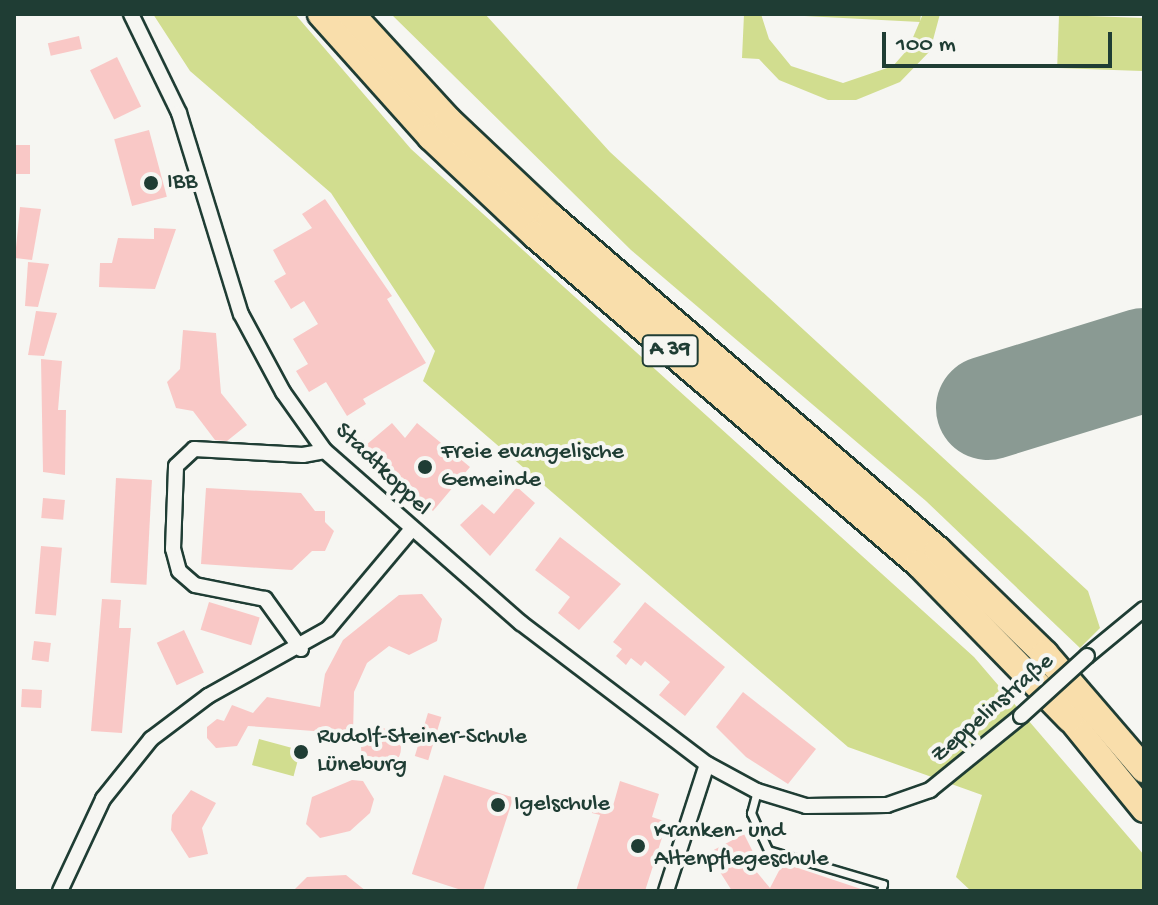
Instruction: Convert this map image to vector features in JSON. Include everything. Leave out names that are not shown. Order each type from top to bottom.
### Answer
[{"type":"highway","name":"A 39","points":[[321,14],[466,170],[919,564],[1070,719]]},
{"type":"highway","name":"A 39","points":[[351,14],[448,120],[551,217],[938,550],[1045,654],[1144,769]]},
{"type":"highway","points":[[1070,719],[1144,810]]},
{"type":"street","name":"Stadtkoppel","points":[[131,14],[179,113],[241,314],[325,451],[411,530],[707,764],[757,791],[806,806]]},
{"type":"street","points":[[301,649],[265,599],[195,585],[179,571],[173,549],[176,466],[194,449],[303,455],[325,451]]},
{"type":"street","points":[[60,891],[103,799],[151,739],[208,696],[301,649],[351,608],[411,530]]},
{"type":"street","name":"Zeppelinstraße","points":[[806,806],[887,805],[930,790],[1144,609]]},
{"type":"street","points":[[666,891],[707,764]]},
{"type":"lane","points":[[757,791],[751,813],[768,850],[883,884],[881,891]]},
{"type":"green space","points":[[153,14],[295,14],[411,149],[974,657],[1144,855],[1144,891],[971,891],[956,877],[982,795],[848,747],[423,381],[435,351],[331,193],[190,71]]},
{"type":"green space","points":[[391,14],[485,14],[610,152],[1088,591],[1100,628],[1080,648],[926,501],[631,250]]},
{"type":"green space","points":[[744,14],[761,14],[769,39],[791,66],[843,83],[893,66],[908,49],[923,14],[940,14],[930,51],[900,82],[856,100],[828,100],[779,80],[759,59],[742,58]]},
{"type":"green space","points":[[766,14],[921,14],[920,22]]},
{"type":"green space","points":[[1059,15],[1144,18],[1142,71],[1057,68]]},
{"type":"green space","points":[[259,739],[301,750],[294,776],[252,765]]},
{"type":"building","points":[[79,36],[82,49],[51,56],[48,43]]},
{"type":"building","points":[[117,57],[141,106],[114,120],[90,70]]},
{"type":"building","points":[[149,130],[167,197],[132,206],[114,139]]},
{"type":"building","points":[[14,145],[30,145],[30,174],[14,174]]},
{"type":"building","points":[[325,199],[392,296],[387,299],[426,363],[363,399],[366,404],[347,416],[326,382],[309,392],[296,371],[308,364],[293,339],[318,324],[304,301],[291,309],[274,281],[286,274],[273,250],[312,228],[302,214]]},
{"type":"building","points":[[20,207],[41,209],[32,260],[15,258]]},
{"type":"building","points":[[154,228],[176,229],[155,289],[99,287],[100,263],[112,263],[118,238],[154,239]]},
{"type":"building","points":[[28,262],[49,264],[38,307],[25,306]]},
{"type":"building","points":[[36,311],[57,313],[44,356],[28,355]]},
{"type":"building","points":[[183,330],[216,333],[221,393],[247,425],[227,441],[215,440],[193,411],[176,408],[167,382],[180,369]]},
{"type":"building","points":[[41,359],[62,361],[58,410],[66,410],[65,475],[43,472]]},
{"type":"building","name":"Freie evangelische Gemeinde","points":[[392,423],[405,438],[417,423],[470,467],[433,511],[380,467],[366,445]]},
{"type":"building","points":[[116,478],[152,480],[146,585],[111,583]]},
{"type":"building","points":[[517,487],[535,503],[490,556],[460,525],[482,504],[494,514]]},
{"type":"building","points":[[206,488],[301,493],[315,511],[325,511],[325,522],[334,531],[325,551],[312,551],[292,570],[201,564]]},
{"type":"building","points":[[43,498],[65,500],[63,520],[41,518]]},
{"type":"building","points":[[560,537],[621,584],[579,630],[558,613],[570,597],[535,570]]},
{"type":"building","points":[[41,546],[62,548],[56,616],[35,614]]},
{"type":"building","points":[[422,594],[442,619],[437,641],[409,655],[389,646],[367,663],[354,692],[353,734],[248,726],[237,746],[216,748],[207,738],[207,727],[217,719],[224,721],[232,705],[253,713],[267,697],[320,707],[325,674],[343,640],[399,595]]},
{"type":"building","points":[[102,599],[121,600],[119,628],[131,628],[122,733],[91,731]]},
{"type":"building","points":[[209,602],[260,617],[251,645],[201,630]]},
{"type":"building","points":[[645,602],[725,667],[685,716],[659,695],[670,682],[645,661],[641,666],[631,658],[626,665],[616,656],[622,649],[613,642]]},
{"type":"building","points":[[184,630],[204,673],[177,685],[157,643]]},
{"type":"building","points":[[34,641],[51,643],[49,662],[32,660]]},
{"type":"building","points":[[22,689],[42,690],[41,708],[21,707]]},
{"type":"building","points":[[743,692],[816,749],[788,784],[746,757],[716,727]]},
{"type":"building","points":[[428,713],[441,717],[428,760],[415,756]]},
{"type":"building","points":[[381,728],[395,734],[401,748],[395,762],[381,768],[367,762],[361,748],[367,734]]},
{"type":"building","points":[[444,775],[513,798],[483,891],[464,891],[412,874]]},
{"type":"building","points":[[352,780],[363,781],[374,799],[370,813],[350,831],[320,838],[306,824],[312,797]]},
{"type":"building","points":[[620,781],[659,794],[652,817],[667,822],[645,891],[576,891],[600,815],[592,813],[595,801],[613,806]]},
{"type":"building","points":[[191,790],[216,803],[202,828],[208,854],[189,858],[171,830],[172,815]]},
{"type":"building","points":[[744,834],[754,854],[745,858],[770,888],[783,863],[867,891],[732,891],[708,853]]},
{"type":"building","points":[[346,875],[366,891],[293,891],[307,877]]},
{"type":"runway","points":[[988,408],[1144,360]]},
{"type":"place","name":"IBB","points":[[151,183]]},
{"type":"place","name":"Freie evangelische Gemeinde","points":[[425,467]]},
{"type":"place","name":"Rudolf-Steiner-Schule Lüneburg","points":[[301,752]]},
{"type":"place","name":"Igelschule","points":[[498,805]]},
{"type":"place","name":"Kranken- und Altenpflegeschule","points":[[638,846]]}]
